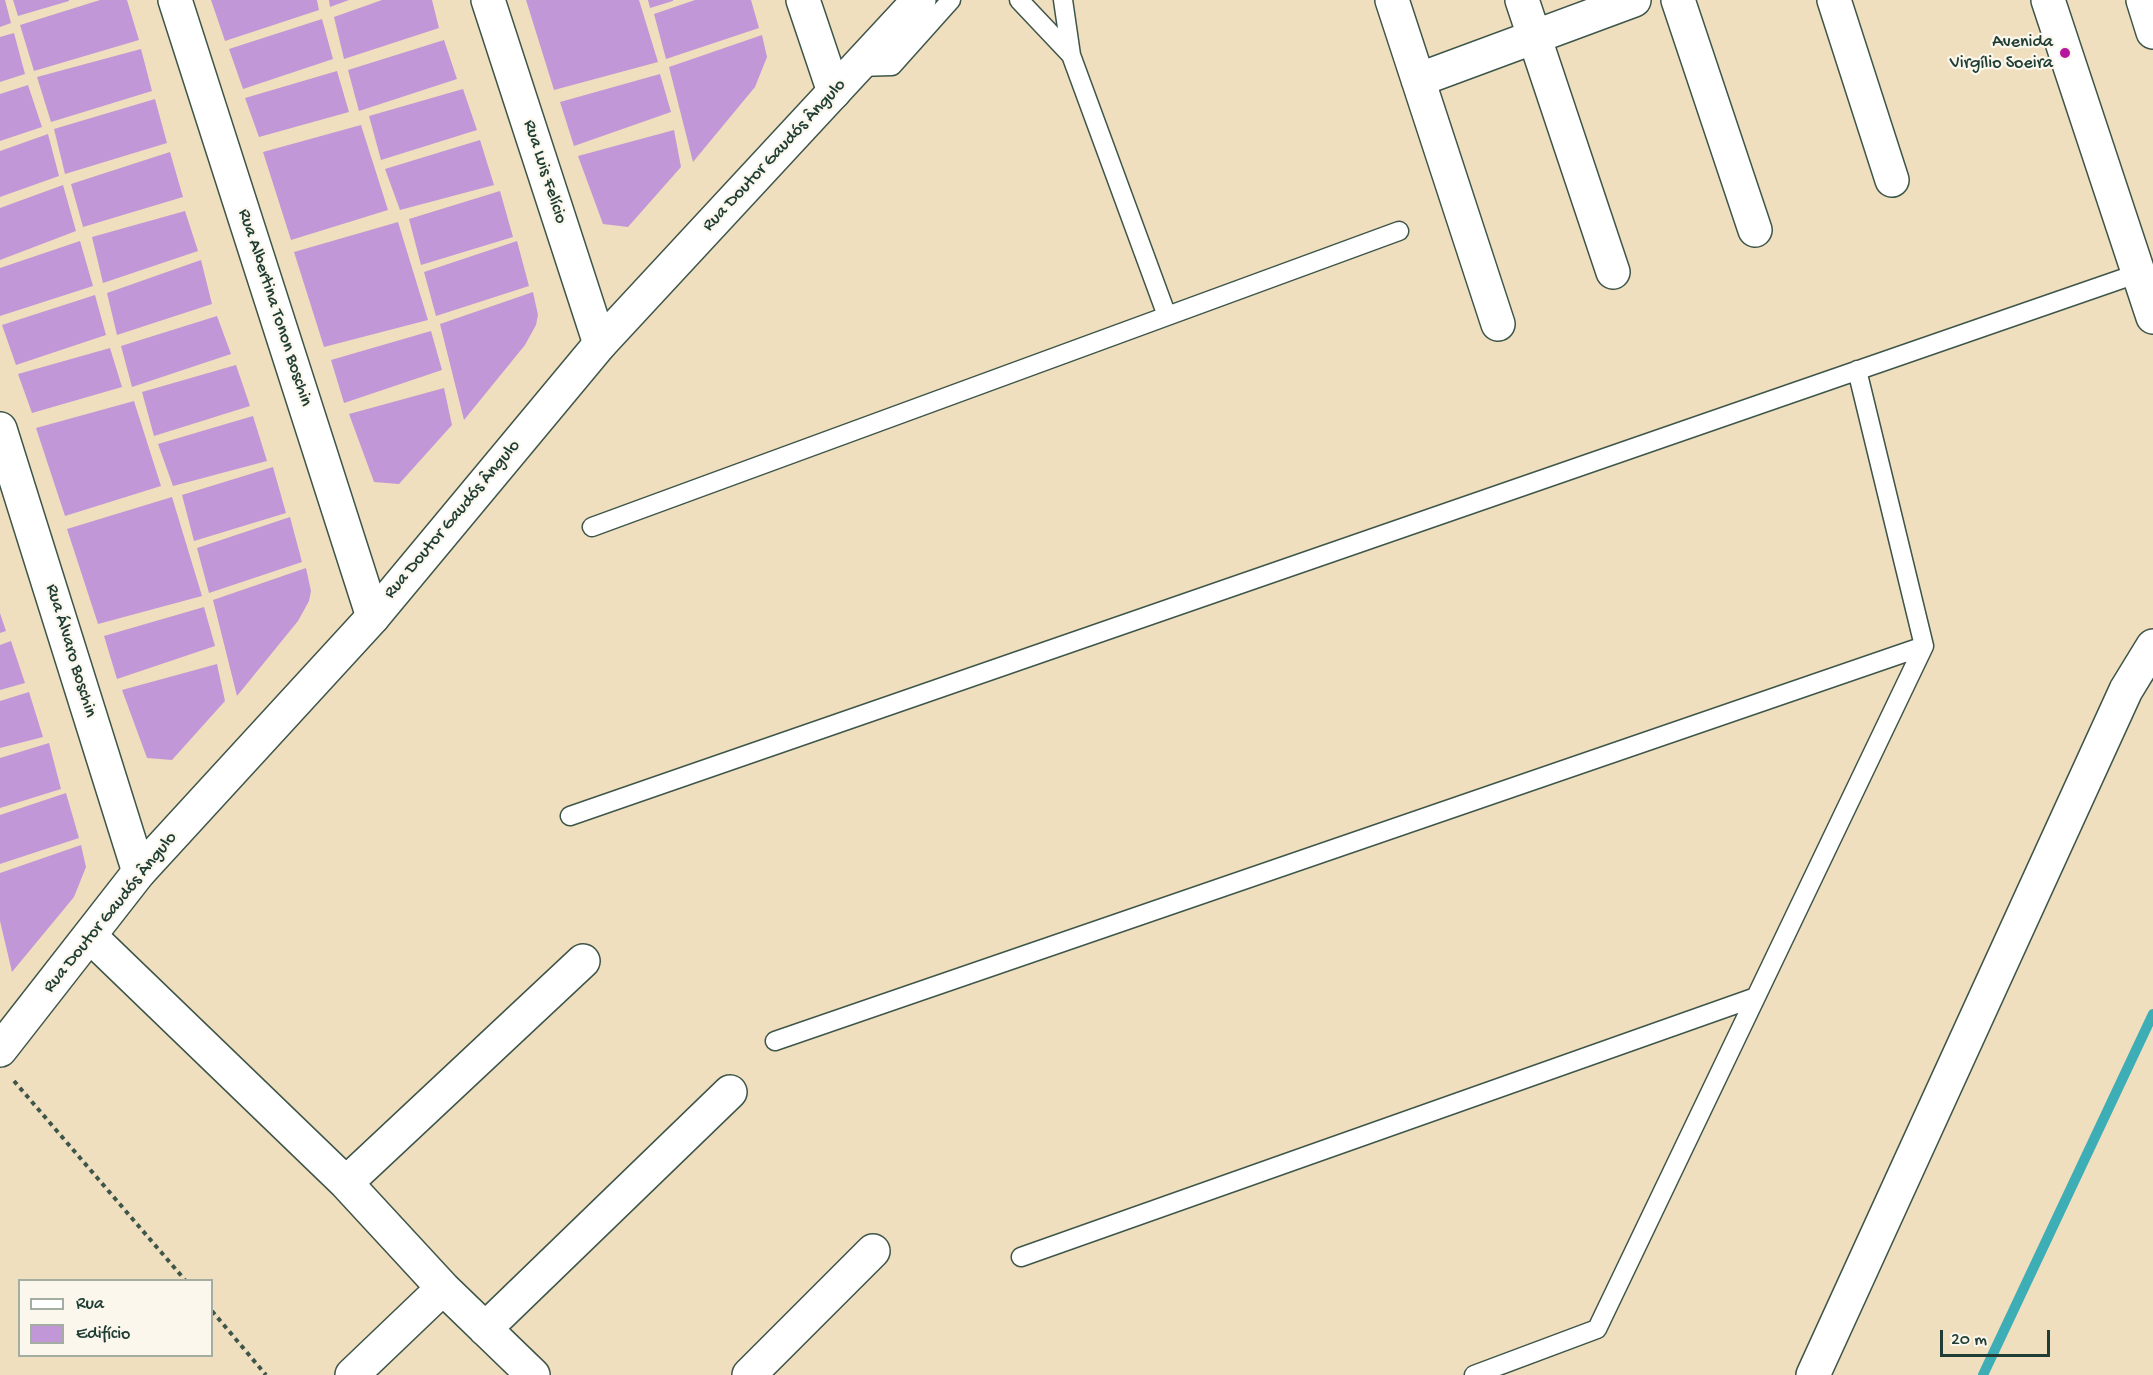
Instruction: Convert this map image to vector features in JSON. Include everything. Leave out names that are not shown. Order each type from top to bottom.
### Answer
[{"type":"street","name":"Rua Albertina Tonon Boschin","points":[[175,0],[373,617]]},
{"type":"street","name":"Rua Luis Felício","points":[[488,0],[600,344]]},
{"type":"street","points":[[803,0],[834,92]]},
{"type":"street","name":"Rua Doutor Gaudós Ângulo","points":[[4,1062],[139,872],[373,617],[600,344],[919,0]]},
{"type":"street","points":[[1392,0],[1497,324]]},
{"type":"street","points":[[1522,0],[1613,272]]},
{"type":"street","points":[[1418,80],[1634,0]]},
{"type":"street","points":[[1678,0],[1755,230]]},
{"type":"street","points":[[1834,0],[1892,180]]},
{"type":"street","points":[[2048,0],[2153,317]]},
{"type":"street","points":[[2143,0],[2153,32]]},
{"type":"street","name":"Rua Álvaro Boschin","points":[[0,429],[139,872]]},
{"type":"street","points":[[1813,1375],[2126,690],[2153,646]]},
{"type":"street","points":[[91,937],[346,1183],[443,1288],[533,1375]]},
{"type":"street","points":[[346,1183],[583,961]]},
{"type":"street","points":[[485,1329],[730,1092]]},
{"type":"street","points":[[749,1375],[873,1251]]},
{"type":"street","points":[[352,1375],[443,1288]]},
{"type":"lane","points":[[857,67],[892,66],[951,0]]},
{"type":"lane","points":[[1019,0],[1071,55]]},
{"type":"lane","points":[[1063,0],[1071,55],[1167,316]]},
{"type":"lane","points":[[592,527],[1399,231]]},
{"type":"lane","points":[[570,816],[2139,273]]},
{"type":"lane","points":[[1474,1375],[1597,1329],[1924,646],[1857,370]]},
{"type":"lane","points":[[775,1041],[1924,646]]},
{"type":"lane","points":[[1021,1257],[1756,997]]},
{"type":"path","points":[[4,1062],[183,1279]]},
{"type":"path","points":[[213,1312],[266,1375]]},
{"type":"building","points":[[0,0],[5,0],[11,23],[0,27]]},
{"type":"building","points":[[13,0],[69,0],[69,1],[18,16]]},
{"type":"building","points":[[100,0],[127,0],[139,40],[34,71],[20,25]]},
{"type":"building","points":[[211,0],[317,0],[319,10],[225,41]]},
{"type":"building","points":[[329,0],[349,0],[330,7]]},
{"type":"building","points":[[382,0],[432,0],[439,28],[344,59],[334,17]]},
{"type":"building","points":[[526,0],[639,0],[658,62],[554,90]]},
{"type":"building","points":[[648,0],[673,0],[673,1],[650,8]]},
{"type":"building","points":[[695,0],[751,0],[759,28],[666,59],[654,14]]},
{"type":"building","points":[[322,19],[333,59],[243,89],[229,49]]},
{"type":"building","points":[[14,33],[25,74],[0,82],[0,37]]},
{"type":"building","points":[[762,35],[767,57],[755,87],[693,162],[669,67]]},
{"type":"building","points":[[444,40],[457,79],[359,111],[348,70]]},
{"type":"building","points":[[141,49],[152,91],[51,122],[37,77]]},
{"type":"building","points":[[337,71],[349,112],[259,137],[245,98]]},
{"type":"building","points":[[660,74],[671,112],[574,146],[560,102]]},
{"type":"building","points":[[28,85],[42,127],[0,141],[0,94]]},
{"type":"building","points":[[463,89],[477,130],[381,160],[369,116]]},
{"type":"building","points":[[155,99],[167,143],[65,174],[54,129]]},
{"type":"building","points":[[361,125],[388,210],[291,240],[263,152]]},
{"type":"building","points":[[674,130],[681,167],[628,227],[603,224],[578,156]]},
{"type":"building","points":[[48,134],[59,176],[0,197],[0,151]]},
{"type":"building","points":[[480,140],[494,185],[400,210],[385,169]]},
{"type":"building","points":[[170,152],[183,197],[83,227],[71,184]]},
{"type":"building","points":[[63,185],[76,231],[0,260],[0,208]]},
{"type":"building","points":[[500,191],[513,237],[421,265],[409,219]]},
{"type":"building","points":[[185,211],[198,251],[103,283],[92,237]]},
{"type":"building","points":[[398,222],[428,320],[324,347],[294,252]]},
{"type":"building","points":[[80,241],[93,286],[0,316],[0,268]]},
{"type":"building","points":[[517,241],[529,286],[436,316],[424,272]]},
{"type":"building","points":[[201,260],[212,304],[117,335],[107,293]]},
{"type":"building","points":[[533,292],[538,315],[536,325],[525,345],[464,420],[440,324]]},
{"type":"building","points":[[95,295],[106,335],[16,365],[2,325]]},
{"type":"building","points":[[217,316],[231,354],[132,387],[121,346]]},
{"type":"building","points":[[431,331],[442,370],[344,403],[331,360]]},
{"type":"building","points":[[110,348],[122,387],[32,413],[18,374]]},
{"type":"building","points":[[236,365],[250,406],[154,436],[142,392]]},
{"type":"building","points":[[444,388],[452,425],[399,484],[374,482],[349,414]]},
{"type":"building","points":[[134,401],[161,486],[65,516],[36,428]]},
{"type":"building","points":[[253,416],[267,461],[173,486],[158,444]]},
{"type":"building","points":[[273,467],[286,513],[194,541],[182,495]]},
{"type":"building","points":[[172,497],[202,596],[98,624],[67,529]]},
{"type":"building","points":[[290,517],[302,562],[209,593],[197,548]]},
{"type":"building","points":[[306,568],[311,591],[309,601],[298,621],[237,696],[213,600]]},
{"type":"building","points":[[204,607],[215,646],[117,679],[104,636]]},
{"type":"building","points":[[0,613],[6,631],[0,633]]},
{"type":"building","points":[[11,641],[25,683],[0,690],[0,645]]},
{"type":"building","points":[[217,664],[225,701],[172,760],[147,758],[122,690]]},
{"type":"building","points":[[29,692],[43,737],[0,748],[0,701]]},
{"type":"building","points":[[49,743],[61,789],[0,808],[0,758]]},
{"type":"building","points":[[66,793],[79,838],[0,864],[0,815]]},
{"type":"building","points":[[81,845],[86,867],[74,897],[12,972],[0,921],[0,873]]},
{"type":"waterway","points":[[1983,1375],[2153,1014]]},
{"type":"place","name":"Avenida Virgílio Soeira","points":[[2065,53]]}]
